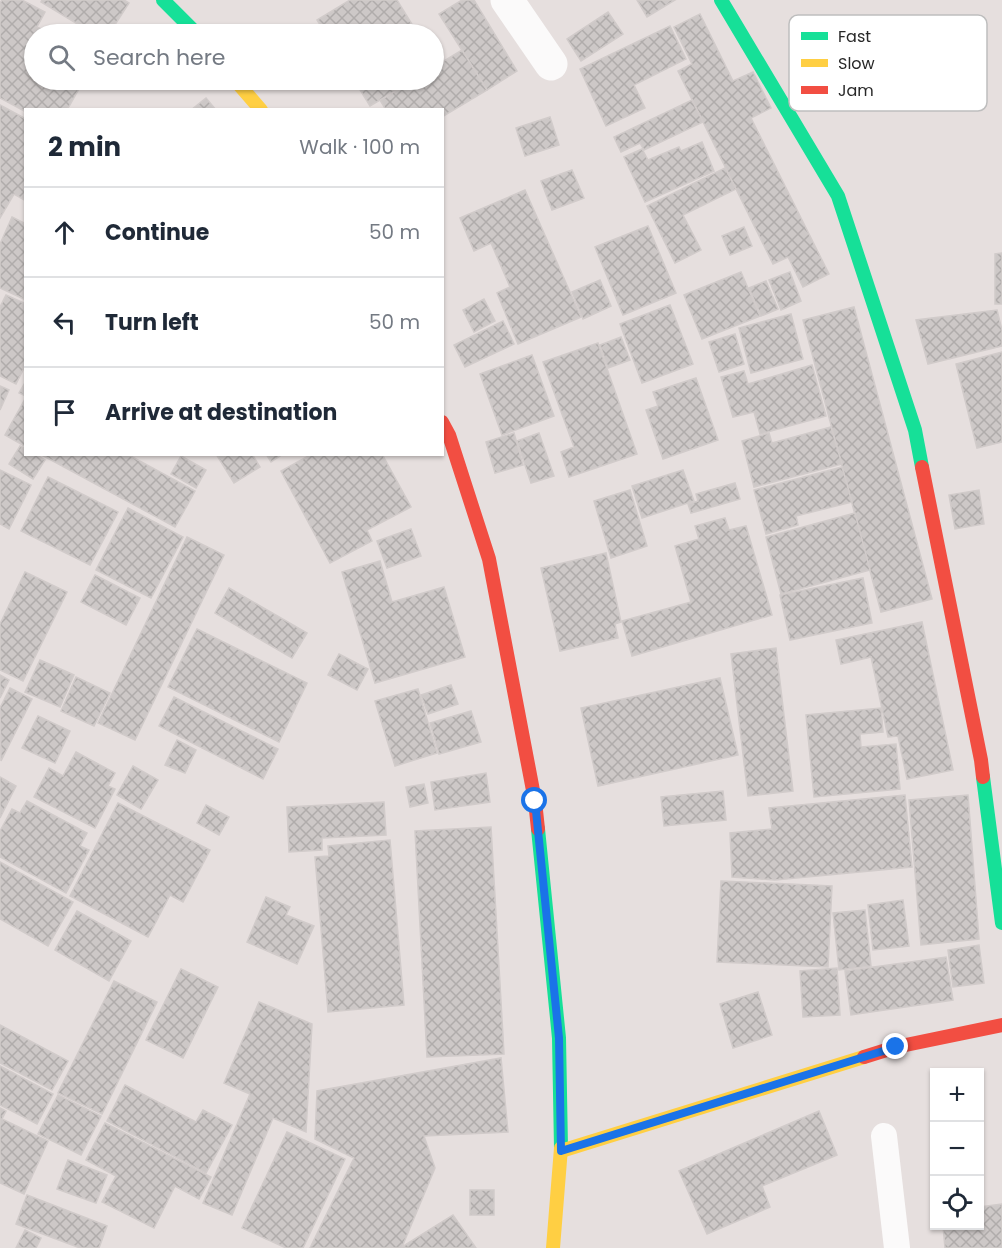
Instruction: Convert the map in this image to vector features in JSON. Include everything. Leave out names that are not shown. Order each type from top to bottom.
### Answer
[{"type":"street","points":[[507,0],[551,64]]},
{"type":"street","points":[[721,0],[838,196],[915,430],[981,760],[1002,923]]},
{"type":"street","points":[[165,1],[187,24]]},
{"type":"street","points":[[244,90],[259,108]]},
{"type":"street","points":[[444,426],[489,559],[535,801],[559,1038],[561,1151],[553,1248]]},
{"type":"street","points":[[561,1151],[896,1047],[1002,1025]]},
{"type":"lane","points":[[884,1136],[897,1248]]},
{"type":"building","points":[[2,0],[22,0],[45,12],[39,24],[24,24],[24,90],[78,90],[68,108],[24,108],[24,111],[0,98],[0,3]]},
{"type":"building","points":[[42,0],[124,0],[129,3],[115,24],[77,24],[41,2]]},
{"type":"building","points":[[350,0],[397,0],[412,24],[320,24],[317,20]]},
{"type":"building","points":[[462,0],[474,0],[517,71],[487,90],[439,14]]},
{"type":"building","points":[[637,0],[675,0],[647,17]]},
{"type":"building","points":[[608,12],[623,34],[581,61],[567,39]]},
{"type":"building","points":[[700,14],[733,81],[753,72],[771,108],[751,118],[829,274],[803,287],[788,257],[773,264],[678,71],[692,64],[674,27]]},
{"type":"building","points":[[670,26],[686,59],[634,85],[645,108],[606,126],[580,69]]},
{"type":"building","points":[[462,50],[487,90],[444,116],[444,108],[385,108],[380,100],[397,90],[444,90],[444,61]]},
{"type":"building","points":[[360,90],[397,90],[370,106]]},
{"type":"building","points":[[206,98],[214,108],[194,108]]},
{"type":"building","points":[[692,100],[703,122],[644,150],[640,143],[621,152],[614,137]]},
{"type":"building","points":[[0,105],[24,118],[24,200],[14,194],[0,218]]},
{"type":"building","points":[[550,117],[559,145],[525,156],[516,128]]},
{"type":"building","points":[[702,142],[714,171],[645,202],[624,157],[642,149],[648,160],[679,147],[681,151]]},
{"type":"building","points":[[725,168],[736,189],[683,215],[701,250],[675,263],[647,206]]},
{"type":"building","points":[[572,170],[584,198],[552,210],[541,181]]},
{"type":"building","points":[[525,190],[581,317],[518,344],[497,293],[510,287],[491,243],[474,251],[460,218]]},
{"type":"building","points":[[12,217],[24,223],[24,299],[0,288],[0,244]]},
{"type":"building","points":[[648,226],[676,293],[623,315],[595,247]]},
{"type":"building","points":[[744,227],[752,246],[730,255],[722,236]]},
{"type":"building","points":[[1002,253],[1002,304],[995,304],[995,254]]},
{"type":"building","points":[[741,272],[760,316],[702,339],[684,295]]},
{"type":"building","points":[[790,272],[801,301],[781,310],[769,280]]},
{"type":"building","points":[[600,280],[611,306],[583,319],[572,292]]},
{"type":"building","points":[[766,281],[778,309],[761,316],[749,288]]},
{"type":"building","points":[[6,295],[24,303],[24,368],[16,384],[0,376],[0,307]]},
{"type":"building","points":[[484,299],[495,321],[474,332],[463,310]]},
{"type":"building","points":[[670,305],[693,364],[642,383],[620,324]]},
{"type":"building","points":[[854,307],[932,599],[881,612],[803,320]]},
{"type":"building","points":[[997,310],[1002,330],[1002,346],[928,364],[916,320]]},
{"type":"building","points":[[791,314],[803,359],[751,373],[739,328]]},
{"type":"building","points":[[503,321],[514,344],[465,367],[454,345]]},
{"type":"building","points":[[735,334],[744,364],[719,372],[709,342]]},
{"type":"building","points":[[621,337],[630,360],[608,368],[600,345]]},
{"type":"building","points":[[598,343],[637,454],[569,477],[561,452],[574,447],[543,362]]},
{"type":"building","points":[[1002,352],[1002,442],[977,448],[956,364]]},
{"type":"building","points":[[532,355],[554,416],[502,435],[480,374]]},
{"type":"building","points":[[812,365],[826,416],[760,434],[754,412],[733,417],[721,377],[744,371],[748,384]]},
{"type":"building","points":[[696,378],[718,440],[663,459],[646,410],[658,406],[653,392]]},
{"type":"building","points":[[24,384],[24,395],[19,393]]},
{"type":"building","points":[[0,386],[9,390],[0,410]]},
{"type":"building","points":[[24,401],[24,446],[5,435]]},
{"type":"building","points":[[831,427],[842,464],[754,487],[742,441],[769,433],[772,443]]},
{"type":"building","points":[[514,433],[523,465],[495,473],[486,442]]},
{"type":"building","points":[[539,433],[554,476],[531,483],[517,441]]},
{"type":"building","points":[[20,446],[24,448],[24,456],[38,456],[45,460],[33,479],[9,464]]},
{"type":"building","points":[[44,456],[131,456],[195,491],[175,527]]},
{"type":"building","points":[[181,456],[206,470],[196,488],[171,474]]},
{"type":"building","points":[[217,456],[253,456],[260,467],[234,483]]},
{"type":"building","points":[[267,456],[280,456],[271,462]]},
{"type":"building","points":[[308,456],[383,456],[411,507],[367,530],[372,541],[330,563],[281,471]]},
{"type":"building","points":[[842,467],[852,502],[796,516],[798,525],[766,534],[754,490]]},
{"type":"building","points":[[0,470],[31,485],[9,529],[0,524]]},
{"type":"building","points":[[683,470],[694,501],[642,518],[632,486]]},
{"type":"building","points":[[48,477],[118,512],[90,565],[21,531]]},
{"type":"building","points":[[735,483],[740,499],[691,513],[688,504],[698,501],[696,494]]},
{"type":"building","points":[[630,490],[647,546],[611,558],[594,501]]},
{"type":"building","points":[[979,490],[984,524],[955,529],[949,495]]},
{"type":"building","points":[[128,508],[183,537],[151,598],[96,570]]},
{"type":"building","points":[[855,513],[870,570],[781,594],[766,537]]},
{"type":"building","points":[[725,518],[729,530],[746,526],[772,615],[632,656],[622,621],[691,602],[675,546],[699,539],[695,526]]},
{"type":"building","points":[[411,529],[421,556],[387,568],[377,541]]},
{"type":"building","points":[[187,537],[224,555],[135,740],[98,723]]},
{"type":"building","points":[[606,553],[621,622],[615,624],[618,638],[560,651],[541,568]]},
{"type":"building","points":[[380,561],[392,602],[444,587],[465,657],[375,683],[342,572]]},
{"type":"building","points":[[25,572],[67,592],[23,681],[0,670],[0,624]]},
{"type":"building","points":[[95,575],[140,598],[126,625],[81,602]]},
{"type":"building","points":[[863,578],[872,623],[790,640],[780,595]]},
{"type":"building","points":[[229,588],[307,633],[292,658],[215,613]]},
{"type":"building","points":[[922,622],[953,770],[907,779],[898,736],[888,737],[871,657],[841,664],[836,640]]},
{"type":"building","points":[[197,629],[307,683],[279,742],[168,687]]},
{"type":"building","points":[[776,648],[793,791],[748,796],[731,654]]},
{"type":"building","points":[[339,654],[368,669],[357,690],[328,675]]},
{"type":"building","points":[[40,660],[74,675],[60,707],[25,692]]},
{"type":"building","points":[[0,675],[9,680],[0,698]]},
{"type":"building","points":[[76,677],[110,693],[94,726],[61,711]]},
{"type":"building","points":[[720,678],[738,755],[598,786],[581,708]]},
{"type":"building","points":[[451,685],[458,704],[428,714],[421,695]]},
{"type":"building","points":[[10,688],[32,699],[1,761],[0,708]]},
{"type":"building","points":[[418,689],[437,753],[395,766],[375,701]]},
{"type":"building","points":[[174,697],[278,749],[263,779],[159,726]]},
{"type":"building","points":[[881,708],[883,732],[860,734],[861,747],[896,744],[900,789],[814,797],[806,715]]},
{"type":"building","points":[[471,711],[481,742],[439,754],[430,723]]},
{"type":"building","points":[[38,716],[70,731],[55,763],[22,748]]},
{"type":"building","points":[[177,740],[196,750],[185,773],[165,765]]},
{"type":"building","points":[[76,752],[115,773],[108,786],[115,789],[95,828],[34,797],[49,768],[63,776]]},
{"type":"building","points":[[133,766],[158,780],[141,809],[117,795]]},
{"type":"building","points":[[486,773],[490,802],[435,810],[431,782]]},
{"type":"building","points":[[0,777],[16,786],[0,818]]},
{"type":"building","points":[[424,784],[428,803],[410,807],[406,787]]},
{"type":"building","points":[[723,791],[726,820],[664,826],[661,797]]},
{"type":"building","points":[[905,795],[912,867],[775,880],[732,877],[730,833],[772,829],[769,808]]},
{"type":"building","points":[[968,795],[979,939],[921,945],[909,800]]},
{"type":"building","points":[[27,801],[87,833],[80,846],[89,850],[66,893],[0,857],[0,831],[12,809],[20,813]]},
{"type":"building","points":[[384,802],[386,835],[322,838],[322,850],[289,852],[287,807]]},
{"type":"building","points":[[118,803],[210,850],[183,902],[170,895],[148,937],[70,896]]},
{"type":"building","points":[[206,805],[229,817],[219,835],[197,823]]},
{"type":"building","points":[[491,827],[504,1054],[427,1057],[415,831]]},
{"type":"building","points":[[390,840],[404,1005],[328,1012],[315,857],[329,856],[328,846]]},
{"type":"building","points":[[0,862],[73,902],[48,946],[0,919]]},
{"type":"building","points":[[721,881],[832,886],[828,967],[717,962]]},
{"type":"building","points":[[266,897],[290,907],[286,915],[314,926],[297,964],[247,942]]},
{"type":"building","points":[[903,900],[909,946],[873,950],[868,905]]},
{"type":"building","points":[[865,910],[871,966],[839,970],[833,913]]},
{"type":"building","points":[[77,911],[131,941],[109,981],[55,950]]},
{"type":"building","points":[[979,945],[984,983],[953,987],[948,950]]},
{"type":"building","points":[[946,957],[953,1000],[851,1015],[845,971]]},
{"type":"building","points":[[837,968],[840,1015],[803,1017],[800,971]]},
{"type":"building","points":[[181,969],[218,987],[183,1058],[146,1040]]},
{"type":"building","points":[[114,981],[157,1002],[102,1114],[58,1093]]},
{"type":"building","points":[[758,992],[772,1035],[733,1048],[720,1004]]},
{"type":"building","points":[[259,1002],[312,1024],[306,1132],[273,1118],[232,1215],[203,1203],[250,1094],[224,1083]]},
{"type":"building","points":[[0,1025],[68,1061],[52,1090],[0,1063]]},
{"type":"building","points":[[501,1058],[508,1132],[424,1136],[435,1168],[402,1247],[453,1215],[476,1248],[310,1248],[354,1158],[315,1139],[317,1091]]},
{"type":"building","points":[[0,1066],[53,1094],[37,1124],[0,1105]]},
{"type":"building","points":[[125,1085],[196,1122],[203,1110],[232,1125],[206,1173],[107,1121]]},
{"type":"building","points":[[58,1095],[101,1116],[81,1155],[38,1134]]},
{"type":"building","points":[[0,1108],[6,1111],[2,1119],[48,1141],[24,1194],[0,1183]]},
{"type":"building","points":[[819,1111],[837,1155],[762,1186],[770,1207],[707,1234],[679,1171]]},
{"type":"building","points":[[105,1123],[211,1177],[199,1199],[175,1186],[154,1228],[102,1202],[116,1176],[86,1160]]},
{"type":"building","points":[[287,1132],[345,1159],[303,1248],[286,1248],[242,1228]]},
{"type":"building","points":[[68,1160],[107,1175],[96,1203],[57,1189]]},
{"type":"building","points":[[470,1190],[494,1190],[494,1215],[470,1215]]},
{"type":"building","points":[[27,1195],[107,1226],[99,1248],[80,1248],[16,1224]]},
{"type":"building","points":[[1002,1204],[1002,1248],[945,1248],[943,1230],[984,1230],[984,1206]]},
{"type":"building","points":[[25,1230],[41,1238],[36,1248],[16,1248]]},
{"type":"traffic: fast","points":[[163,0],[187,24]]},
{"type":"traffic: fast","points":[[721,0],[838,196],[915,430],[922,467]]},
{"type":"traffic: fast","points":[[983,777],[1002,923]]},
{"type":"traffic: fast","points":[[538,829],[559,1038],[561,1148]]},
{"type":"traffic: slow","points":[[244,90],[259,108]]},
{"type":"traffic: slow","points":[[561,1151],[864,1057]]},
{"type":"traffic: slow","points":[[553,1248],[561,1148]]},
{"type":"traffic: jam","points":[[444,426],[489,559],[535,801],[538,829]]},
{"type":"traffic: jam","points":[[922,467],[983,777]]},
{"type":"traffic: jam","points":[[864,1057],[896,1047],[1002,1025]]},
{"type":"route","points":[[535,801],[559,1038],[561,1151],[896,1047]]}]
